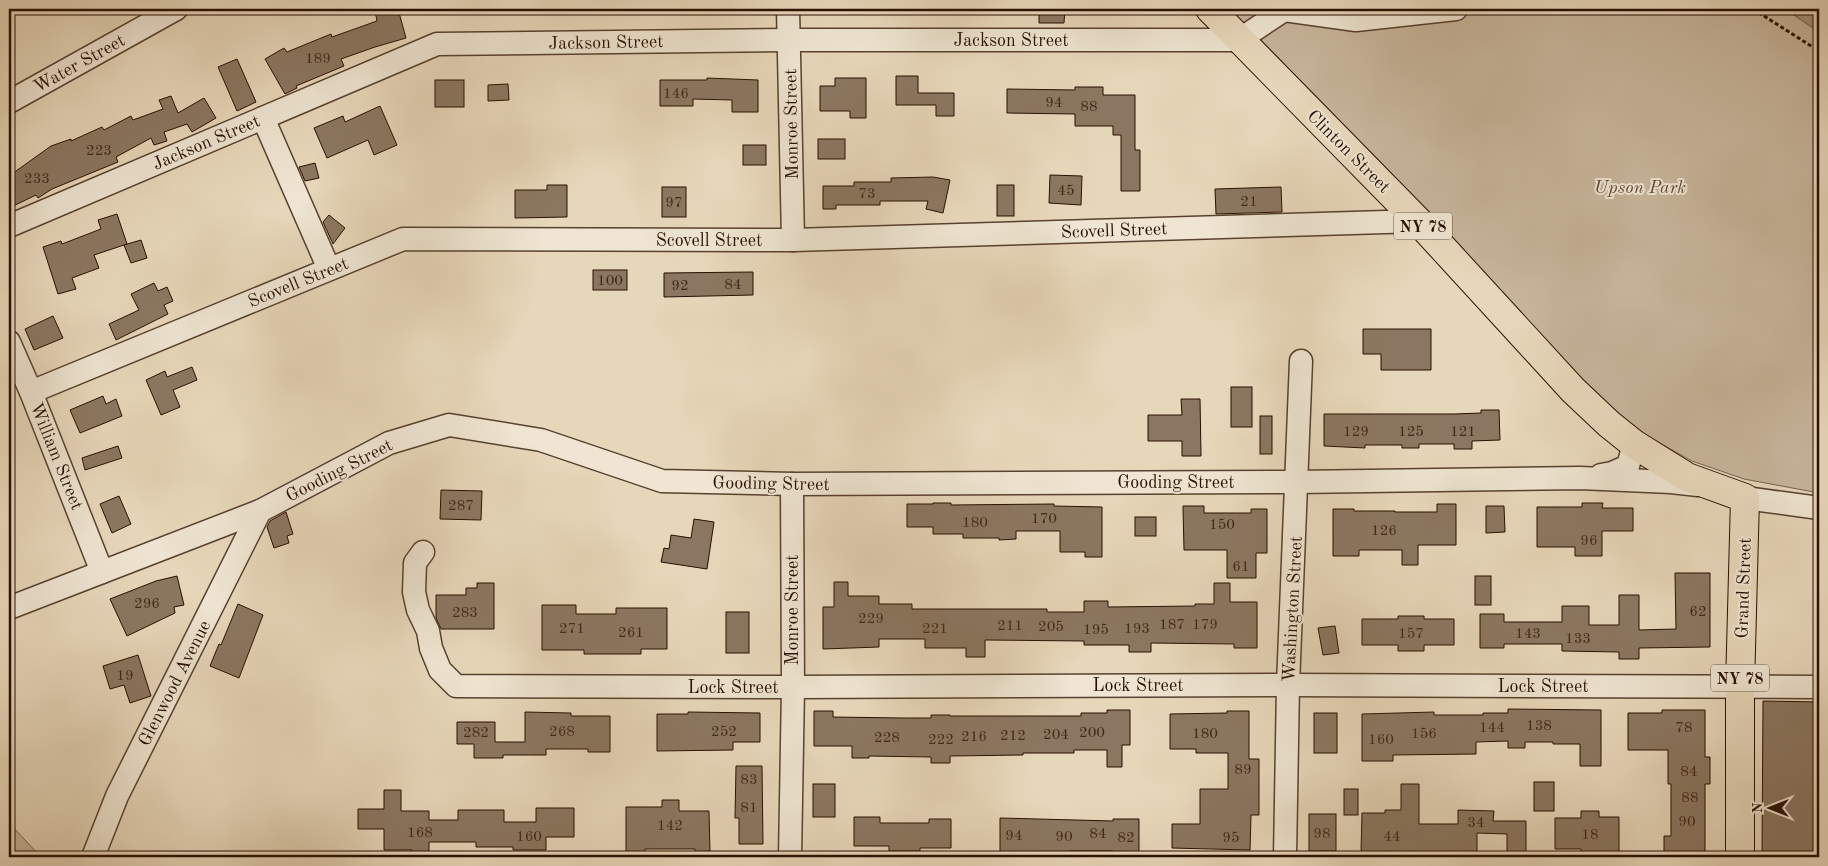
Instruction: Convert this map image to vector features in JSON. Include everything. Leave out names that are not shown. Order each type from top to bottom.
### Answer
[{"type":"main road","name":"Clinton Street","points":[[1210,9],[1418,221],[1573,390],[1609,424],[1634,444]]},
{"type":"main road","name":"Gooding Street","points":[[1634,444],[1687,477],[1745,498]]},
{"type":"main road","name":"Grand Street","points":[[1740,857],[1740,687],[1745,498]]},
{"type":"street","name":"Water Street","points":[[9,102],[176,9]]},
{"type":"street","name":"Monroe Street","points":[[788,9],[793,240]]},
{"type":"street","points":[[1240,40],[1284,10],[1356,20],[1456,9]]},
{"type":"street","name":"Jackson Street","points":[[9,226],[437,44],[790,40],[1240,40]]},
{"type":"street","points":[[263,118],[330,269]]},
{"type":"street","name":"Scovell Street","points":[[31,392],[403,239],[793,240],[1418,221]]},
{"type":"street","name":"William Street","points":[[9,342],[31,392],[102,572]]},
{"type":"street","name":"Washington Street","points":[[1285,857],[1288,685],[1301,361]]},
{"type":"street","name":"Gooding Street","points":[[9,608],[260,510],[389,442],[449,425],[541,440],[662,481],[792,484],[1297,482],[1580,478],[1671,482],[1711,487]]},
{"type":"street","name":"Gooding Street","points":[[1580,478],[1612,473],[1628,466],[1634,444]]},
{"type":"street","name":"Monroe Street","points":[[790,857],[793,687],[792,484]]},
{"type":"street","name":"Gooding Street","points":[[1745,498],[1819,508]]},
{"type":"street","name":"Glenwood Avenue","points":[[94,857],[117,796],[260,510]]},
{"type":"street","name":"Lock Street","points":[[423,552],[415,563],[414,592],[418,610],[428,631],[440,670],[456,686],[1288,685],[1819,687]]},
{"type":"path","points":[[1754,9],[1819,51]]},
{"type":"green space","name":"Upson Park","points":[[1219,9],[1785,9],[1819,32],[1819,493],[1744,479],[1692,461],[1647,436],[1602,402]]},
{"type":"green space","points":[[9,823],[41,857],[9,857]]},
{"type":"shaded area","points":[[1786,9],[1819,9],[1819,32],[1788,11]]},
{"type":"building","points":[[398,9],[406,38],[341,59],[344,66],[296,86],[297,88],[285,94],[265,59],[284,48],[287,52],[331,34],[332,37],[377,21],[375,11]]},
{"type":"building","points":[[1039,9],[1065,9],[1064,23],[1039,23]]},
{"type":"building","points":[[237,59],[256,102],[237,111],[218,67]]},
{"type":"building","points":[[896,76],[918,76],[918,93],[954,93],[954,116],[936,116],[936,105],[896,105]]},
{"type":"building","points":[[707,78],[758,80],[758,112],[732,112],[732,100],[693,99],[693,106],[660,106],[660,80],[707,80]]},
{"type":"building","points":[[835,78],[866,78],[866,118],[850,118],[850,111],[820,111],[820,86],[835,86]]},
{"type":"building","points":[[435,80],[464,80],[464,107],[435,107]]},
{"type":"building","points":[[508,84],[509,100],[488,101],[488,85]]},
{"type":"building","points":[[1075,87],[1103,87],[1103,95],[1135,95],[1135,150],[1140,150],[1140,191],[1121,191],[1121,135],[1113,135],[1113,126],[1075,126],[1075,114],[1007,113],[1007,89],[1075,90]]},
{"type":"building","points":[[171,96],[178,113],[204,98],[216,118],[192,132],[187,124],[164,132],[167,141],[154,145],[151,138],[116,157],[118,162],[52,189],[38,198],[36,195],[9,208],[9,176],[51,146],[71,139],[71,141],[102,127],[104,130],[131,116],[133,120],[163,109],[159,100]]},
{"type":"building","points":[[380,106],[397,145],[374,155],[368,140],[327,158],[314,128],[343,116],[345,122]]},
{"type":"building","points":[[818,139],[845,139],[845,159],[818,159]]},
{"type":"building","points":[[743,145],[766,145],[766,165],[743,165]]},
{"type":"building","points":[[315,163],[319,178],[305,181],[299,167]]},
{"type":"building","points":[[1050,175],[1082,176],[1081,205],[1049,203]]},
{"type":"building","points":[[933,177],[950,180],[943,213],[926,209],[928,201],[880,201],[880,205],[836,205],[836,209],[823,209],[823,186],[854,186],[854,182],[891,182],[891,178]]},
{"type":"building","points":[[547,185],[567,185],[567,217],[515,218],[515,190],[547,190]]},
{"type":"building","points":[[997,185],[1014,185],[1014,216],[997,216]]},
{"type":"building","points":[[662,187],[686,187],[686,217],[662,217]]},
{"type":"building","points":[[1281,187],[1282,212],[1216,214],[1215,189]]},
{"type":"building","points":[[117,214],[127,244],[94,255],[99,268],[72,278],[76,289],[58,294],[43,247],[61,241],[62,244],[101,229],[98,220]]},
{"type":"building","points":[[329,215],[345,228],[333,244],[323,222]]},
{"type":"building","points":[[141,240],[147,258],[131,263],[124,245]]},
{"type":"building","points":[[593,270],[627,270],[627,290],[593,290]]},
{"type":"building","points":[[753,272],[753,295],[664,297],[664,273]]},
{"type":"building","points":[[154,283],[158,291],[167,287],[173,301],[164,305],[168,314],[116,340],[109,324],[139,310],[131,294]]},
{"type":"building","points":[[53,316],[63,338],[34,350],[25,329]]},
{"type":"building","points":[[1363,329],[1431,329],[1431,370],[1381,370],[1381,354],[1363,354]]},
{"type":"building","points":[[192,367],[197,380],[173,390],[180,407],[161,415],[146,380],[165,371],[167,377]]},
{"type":"building","points":[[1231,387],[1252,387],[1252,427],[1231,427]]},
{"type":"building","points":[[103,396],[106,404],[116,399],[122,416],[80,433],[70,410]]},
{"type":"building","points":[[1181,399],[1200,399],[1201,456],[1182,456],[1182,441],[1148,441],[1148,415],[1182,415]]},
{"type":"building","points":[[1481,410],[1499,410],[1500,440],[1472,441],[1472,449],[1454,449],[1454,444],[1419,444],[1419,448],[1402,448],[1402,445],[1365,445],[1365,448],[1324,446],[1324,414],[1454,414],[1481,413]]},
{"type":"building","points":[[1260,416],[1272,416],[1272,454],[1260,454]]},
{"type":"building","points":[[118,446],[122,458],[85,470],[82,458]]},
{"type":"building","points":[[441,490],[482,491],[481,520],[440,519]]},
{"type":"building","points":[[119,496],[131,524],[112,533],[100,504]]},
{"type":"building","points":[[951,503],[951,505],[1054,504],[1054,506],[1102,507],[1102,557],[1085,557],[1085,552],[1060,552],[1060,531],[1016,531],[1016,539],[999,540],[999,538],[963,538],[963,534],[933,534],[933,527],[907,527],[907,504]]},
{"type":"building","points":[[1582,503],[1603,503],[1602,508],[1633,508],[1633,531],[1602,531],[1602,556],[1575,556],[1575,547],[1537,547],[1537,507],[1582,507]]},
{"type":"building","points":[[1437,504],[1456,504],[1456,545],[1418,545],[1418,565],[1402,565],[1402,550],[1359,550],[1359,556],[1333,556],[1333,509],[1437,512]]},
{"type":"building","points":[[1183,506],[1204,506],[1204,513],[1251,513],[1251,509],[1267,509],[1267,553],[1256,553],[1256,578],[1227,578],[1227,550],[1184,550]]},
{"type":"building","points":[[1486,506],[1504,506],[1505,532],[1486,533]]},
{"type":"building","points":[[286,512],[293,534],[287,536],[289,543],[274,548],[267,527],[270,521]]},
{"type":"building","points":[[1135,517],[1156,517],[1156,536],[1135,536]]},
{"type":"building","points":[[694,519],[714,522],[707,569],[661,562],[664,548],[669,549],[671,535],[691,538]]},
{"type":"building","points":[[1675,573],[1710,573],[1710,647],[1639,648],[1639,659],[1619,659],[1619,652],[1562,651],[1562,644],[1504,644],[1504,648],[1480,648],[1480,614],[1504,614],[1504,622],[1562,622],[1562,606],[1589,606],[1589,625],[1619,625],[1619,595],[1639,595],[1639,630],[1676,629]]},
{"type":"building","points":[[177,576],[184,605],[174,607],[175,613],[127,636],[110,599],[156,581]]},
{"type":"building","points":[[1475,576],[1491,576],[1491,605],[1475,605]]},
{"type":"building","points":[[834,582],[848,582],[848,596],[879,596],[879,604],[912,604],[912,609],[1047,609],[1047,612],[1084,612],[1084,601],[1108,601],[1108,607],[1214,604],[1214,583],[1230,583],[1230,602],[1257,602],[1257,648],[1234,648],[1234,644],[1151,643],[1151,652],[1129,652],[1129,645],[1084,645],[1084,641],[985,640],[985,657],[966,657],[966,648],[925,648],[925,639],[879,639],[879,647],[823,649],[823,607],[834,607]]},
{"type":"building","points":[[477,583],[494,583],[494,629],[441,629],[436,618],[436,595],[466,595],[466,588],[477,588]]},
{"type":"building","points":[[238,604],[263,615],[239,678],[210,666]]},
{"type":"building","points":[[542,605],[576,605],[576,614],[616,614],[616,608],[667,608],[667,649],[641,649],[641,654],[584,654],[584,650],[542,650]]},
{"type":"building","points":[[726,612],[749,612],[749,653],[726,653]]},
{"type":"building","points":[[1398,616],[1424,616],[1424,619],[1454,619],[1454,645],[1424,645],[1424,651],[1398,651],[1398,645],[1362,645],[1362,619],[1398,619]]},
{"type":"building","points":[[1335,626],[1339,653],[1323,655],[1318,628]]},
{"type":"building","points":[[138,655],[151,696],[130,703],[124,685],[110,689],[103,666]]},
{"type":"building","points":[[1763,701],[1819,702],[1819,857],[1762,857]]},
{"type":"building","points":[[1508,709],[1601,710],[1601,766],[1580,766],[1580,744],[1525,742],[1525,748],[1508,748],[1508,741],[1476,742],[1476,754],[1393,755],[1393,761],[1362,761],[1362,714],[1434,712],[1434,715],[1483,715],[1483,713],[1508,713]]},
{"type":"building","points":[[1107,710],[1130,710],[1130,745],[1122,745],[1122,767],[1107,767],[1107,750],[1074,750],[1074,753],[1023,753],[1023,755],[950,756],[950,763],[931,763],[931,757],[869,756],[869,758],[852,758],[852,746],[814,746],[814,711],[833,711],[833,717],[931,718],[931,715],[1081,716],[1081,713],[1107,713]]},
{"type":"building","points":[[1662,710],[1705,710],[1705,757],[1710,757],[1710,784],[1705,784],[1705,857],[1664,857],[1664,836],[1671,836],[1671,784],[1668,784],[1668,750],[1628,750],[1628,713],[1662,713]]},
{"type":"building","points":[[1227,711],[1249,711],[1249,759],[1259,759],[1259,815],[1251,815],[1250,850],[1172,848],[1172,824],[1200,824],[1200,789],[1228,789],[1228,753],[1196,753],[1196,749],[1170,749],[1170,714],[1227,713]]},
{"type":"building","points":[[525,712],[571,713],[571,716],[610,716],[610,752],[588,752],[588,749],[546,749],[546,755],[503,755],[503,758],[474,758],[474,744],[457,744],[457,722],[495,722],[495,742],[525,742]]},
{"type":"building","points":[[688,712],[760,713],[760,742],[733,742],[733,750],[657,751],[657,714],[688,714]]},
{"type":"building","points":[[1314,713],[1337,713],[1337,753],[1314,753]]},
{"type":"building","points":[[736,766],[762,766],[763,844],[739,844],[739,818],[735,818]]},
{"type":"building","points":[[1534,782],[1554,782],[1554,811],[1534,811]]},
{"type":"building","points":[[813,784],[835,784],[835,817],[813,817]]},
{"type":"building","points":[[1401,784],[1419,784],[1419,824],[1458,824],[1458,810],[1494,811],[1493,821],[1526,821],[1526,853],[1507,853],[1507,834],[1477,833],[1477,854],[1384,855],[1384,852],[1361,852],[1362,813],[1385,813],[1385,810],[1401,810]]},
{"type":"building","points":[[1344,789],[1358,789],[1358,815],[1344,815]]},
{"type":"building","points":[[384,790],[401,790],[401,811],[429,811],[429,820],[458,820],[458,810],[504,810],[504,822],[536,822],[536,808],[574,808],[574,837],[546,837],[546,850],[513,850],[513,847],[476,847],[476,842],[429,842],[429,854],[412,854],[412,850],[384,850],[384,829],[358,829],[358,809],[384,809]]},
{"type":"building","points":[[662,800],[679,800],[679,811],[709,811],[710,851],[695,852],[695,849],[645,849],[645,853],[626,853],[626,807],[662,807]]},
{"type":"building","points":[[1581,811],[1599,811],[1599,817],[1619,817],[1619,855],[1581,857],[1581,849],[1555,849],[1555,818],[1581,818]]},
{"type":"building","points":[[1309,814],[1336,814],[1336,851],[1309,851]]},
{"type":"building","points":[[854,817],[880,817],[880,823],[929,823],[929,819],[951,819],[951,848],[889,851],[889,846],[854,846]]},
{"type":"building","points":[[1000,818],[1113,821],[1113,819],[1139,819],[1139,854],[1113,854],[1113,851],[1069,851],[1069,854],[1000,853]]}]
